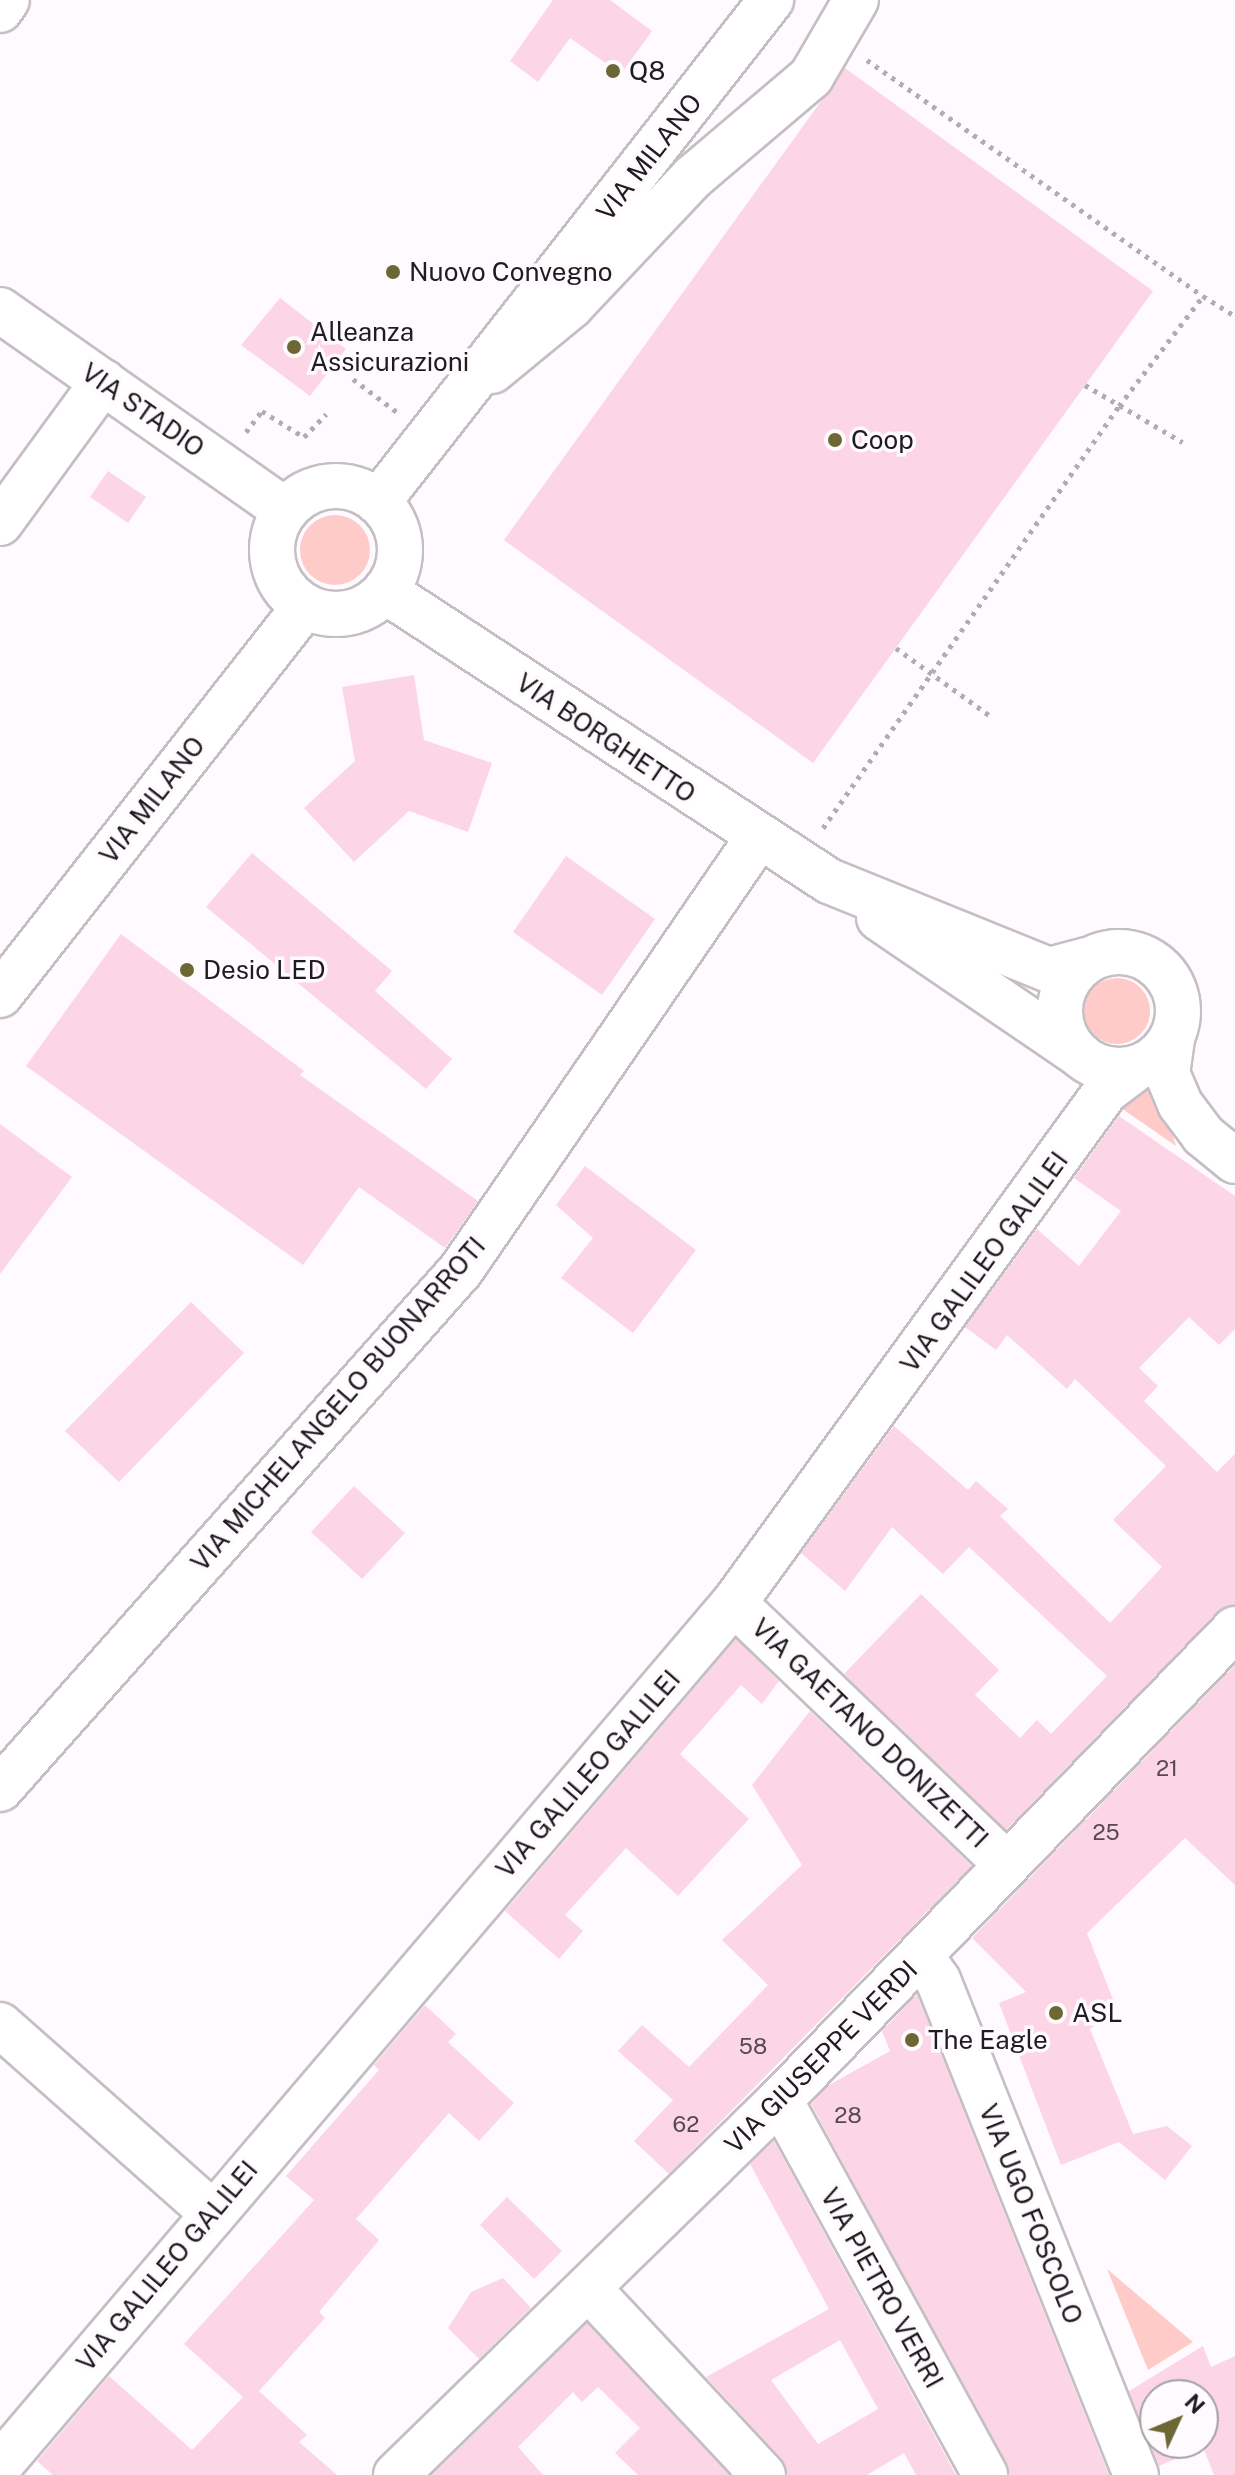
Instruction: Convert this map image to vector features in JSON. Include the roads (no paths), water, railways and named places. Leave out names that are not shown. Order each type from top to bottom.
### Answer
[{"type":"street","points":[[0,10],[7,0]]},
{"type":"street","name":"VIA MILANO","points":[[378,502],[771,0]]},
{"type":"street","points":[[462,395],[571,306],[693,177],[811,77],[856,0]]},
{"type":"street","name":"VIA STADIO","points":[[0,310],[285,510]]},
{"type":"street","points":[[0,523],[103,382]]},
{"type":"street","points":[[319,487],[361,490],[378,502],[399,535],[395,575],[385,591],[347,613],[305,606],[287,593],[274,562],[274,530],[285,510],[319,487]]},
{"type":"street","name":"VIA BORGHETTO","points":[[385,591],[757,839],[813,873],[1081,1056],[1106,1069],[1136,1068]]},
{"type":"street","name":"VIA MILANO","points":[[0,995],[305,606]]},
{"type":"street","name":"VIA MICHELANGELO BUONARROTI","points":[[0,1789],[461,1270],[757,839]]},
{"type":"street","name":"VIA BORGHETTO","points":[[813,873],[1049,970],[1087,960],[1135,953],[1163,971],[1178,1003],[1167,1073],[1180,1104],[1203,1135],[1235,1161]]},
{"type":"street","points":[[1081,1056],[1059,1015],[1066,984],[1087,960]]},
{"type":"street","points":[[1136,1068],[1172,1039]]},
{"type":"street","name":"VIA GALILEO GALILEI","points":[[9,2462],[211,2212],[734,1603],[1106,1091],[1136,1068]]},
{"type":"street","name":"VIA GAETANO DONIZETTI","points":[[734,1603],[1006,1864]]},
{"type":"street","name":"VIA GIUSEPPE VERDI","points":[[396,2475],[780,2100],[1235,1629]]},
{"type":"street","name":"VIA UGO FOSCOLO","points":[[921,1956],[938,1980],[1136,2475]]},
{"type":"street","points":[[0,2025],[211,2212]]},
{"type":"street","name":"VIA PIETRO VERRI","points":[[780,2100],[985,2475]]},
{"type":"street","points":[[588,2288],[763,2475]]},
{"type":"place","name":"Q8","points":[[613,71]]},
{"type":"place","name":"Nuovo Convegno","points":[[393,272]]},
{"type":"place","name":"Alleanza Assicurazioni","points":[[294,347]]},
{"type":"place","name":"Coop","points":[[835,440]]},
{"type":"place","name":"Desio LED","points":[[187,970]]},
{"type":"place","name":"ASL","points":[[1056,2013]]},
{"type":"place","name":"The Eagle","points":[[912,2040]]}]
